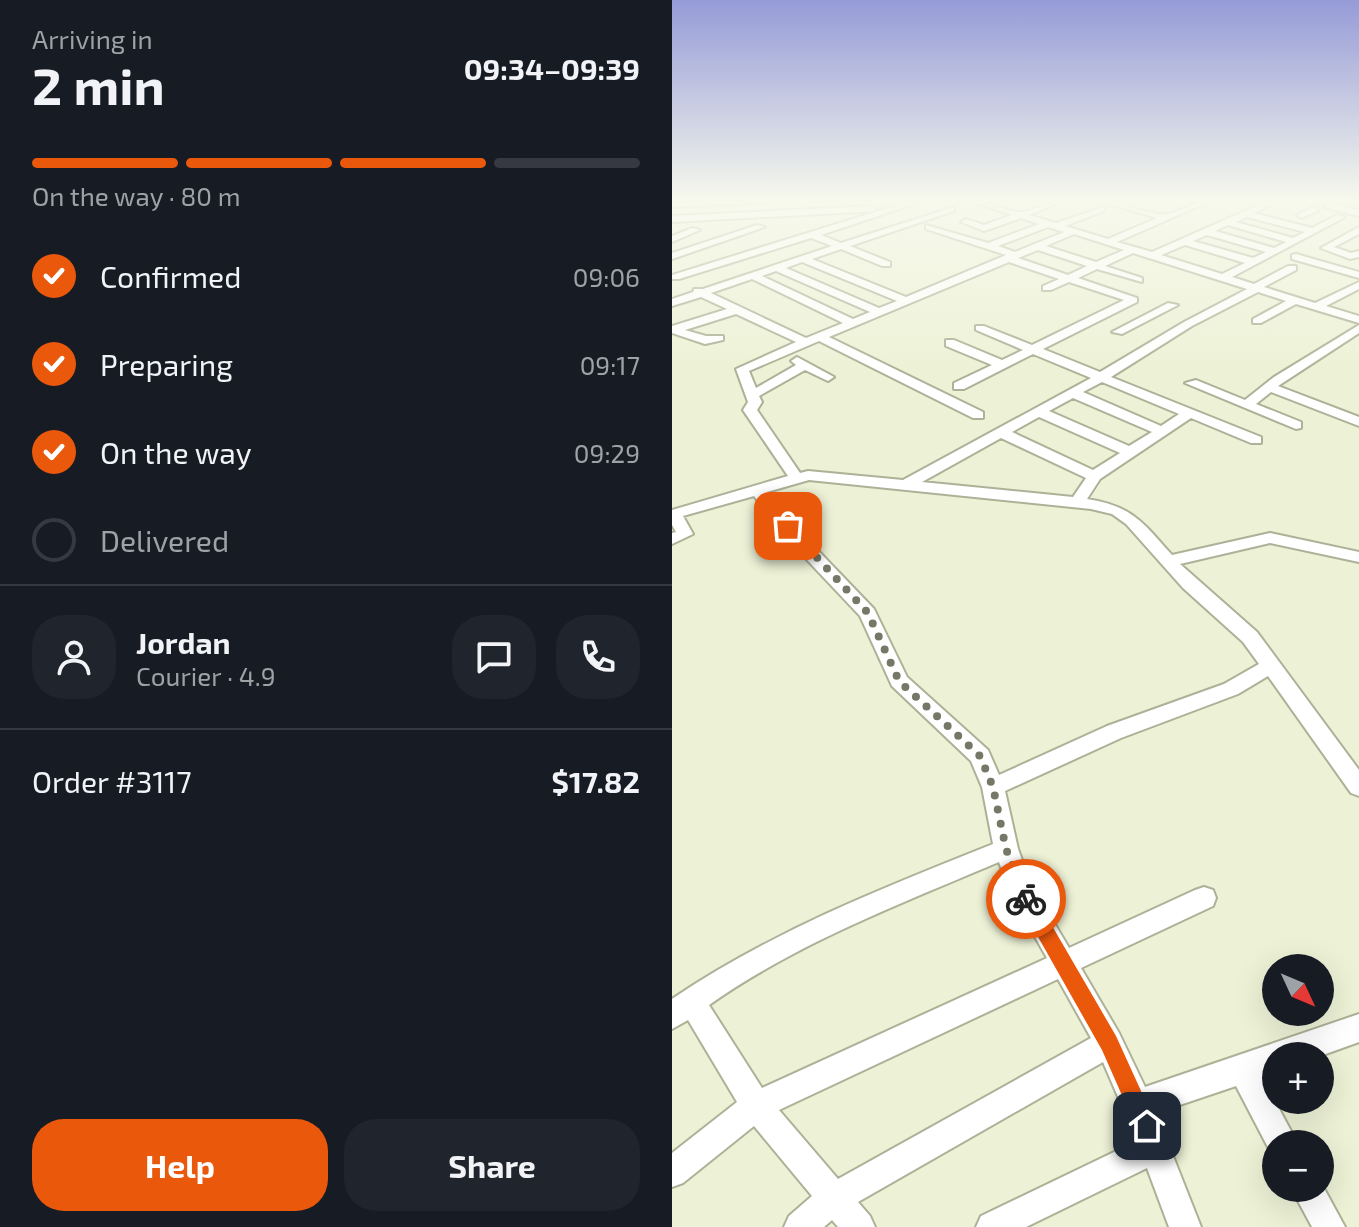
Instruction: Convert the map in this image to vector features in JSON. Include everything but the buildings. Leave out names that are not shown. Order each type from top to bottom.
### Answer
[{"type":"street","points":[[673,277],[738,256]]},
{"type":"street","points":[[673,277],[742,256]]},
{"type":"street","points":[[672,303],[811,256]]},
{"type":"street","points":[[867,256],[886,264]]},
{"type":"street","points":[[1067,256],[1138,280]]},
{"type":"street","points":[[1047,288],[1118,256]]},
{"type":"street","points":[[1153,256],[1359,320]]},
{"type":"street","points":[[1234,256],[1254,262]]},
{"type":"street","points":[[1223,278],[1265,256]]},
{"type":"street","points":[[796,477],[750,410],[755,402],[742,369],[1012,257],[1133,300],[1166,308],[1118,332]]},
{"type":"street","points":[[803,259],[905,300]]},
{"type":"street","points":[[909,483],[1145,353],[1188,324],[1256,288],[1294,263],[1358,283]]},
{"type":"street","points":[[777,268],[877,311]]},
{"type":"street","points":[[753,276],[851,322]]},
{"type":"street","points":[[673,277],[736,310],[811,339],[978,415]]},
{"type":"street","points":[[1316,307],[1358,283]]},
{"type":"street","points":[[959,386],[1133,300]]},
{"type":"street","points":[[1257,321],[1295,300]]},
{"type":"street","points":[[673,330],[736,310]]},
{"type":"street","points":[[1091,322],[1137,339]]},
{"type":"street","points":[[980,328],[1037,348],[1256,440]]},
{"type":"street","points":[[1246,406],[1268,387],[1359,328]]},
{"type":"street","points":[[673,330],[705,340],[719,338]]},
{"type":"street","points":[[950,343],[1003,365]]},
{"type":"street","points":[[780,353],[828,377]]},
{"type":"street","points":[[752,395],[805,365]]},
{"type":"street","points":[[1191,383],[1296,425]]},
{"type":"street","points":[[1268,387],[1359,422]]},
{"type":"street","points":[[1071,392],[1162,431]]},
{"type":"street","points":[[1037,411],[1130,452]]},
{"type":"street","points":[[1077,503],[1094,476],[1191,412]]},
{"type":"street","points":[[1000,432],[1094,476]]},
{"type":"street","points":[[672,539],[685,534],[673,514],[756,488],[814,475],[909,483],[1077,503],[1118,511],[1170,561],[1189,584],[1250,637],[1359,787]]},
{"type":"street","points":[[756,488],[798,540],[868,613],[899,681],[980,756],[993,787],[1006,849],[1020,887],[1109,1043],[1138,1104],[1185,1227]]},
{"type":"street","points":[[1170,561],[1270,538],[1359,557]]},
{"type":"street","points":[[993,787],[1114,732],[1231,689],[1271,666]]},
{"type":"street","points":[[859,1227],[756,1106],[681,1008],[725,976],[823,924],[1006,849]]},
{"type":"street","points":[[672,1172],[756,1106],[1204,898]]},
{"type":"street","points":[[1320,1042],[1359,1028]]},
{"type":"street","points":[[800,1227],[834,1198],[1109,1043]]},
{"type":"street","points":[[1138,1104],[1262,1063]]},
{"type":"street","points":[[1243,1070],[1275,1130]]},
{"type":"street","points":[[992,1227],[1156,1148]]},
{"type":"street","points":[[1315,1202],[1329,1227]]},
{"type":"way so far","points":[[788,526],[868,613],[899,681],[980,756],[993,787],[1006,849],[1026,899]]},
{"type":"route","points":[[1026,899],[1109,1043],[1147,1126]]}]
